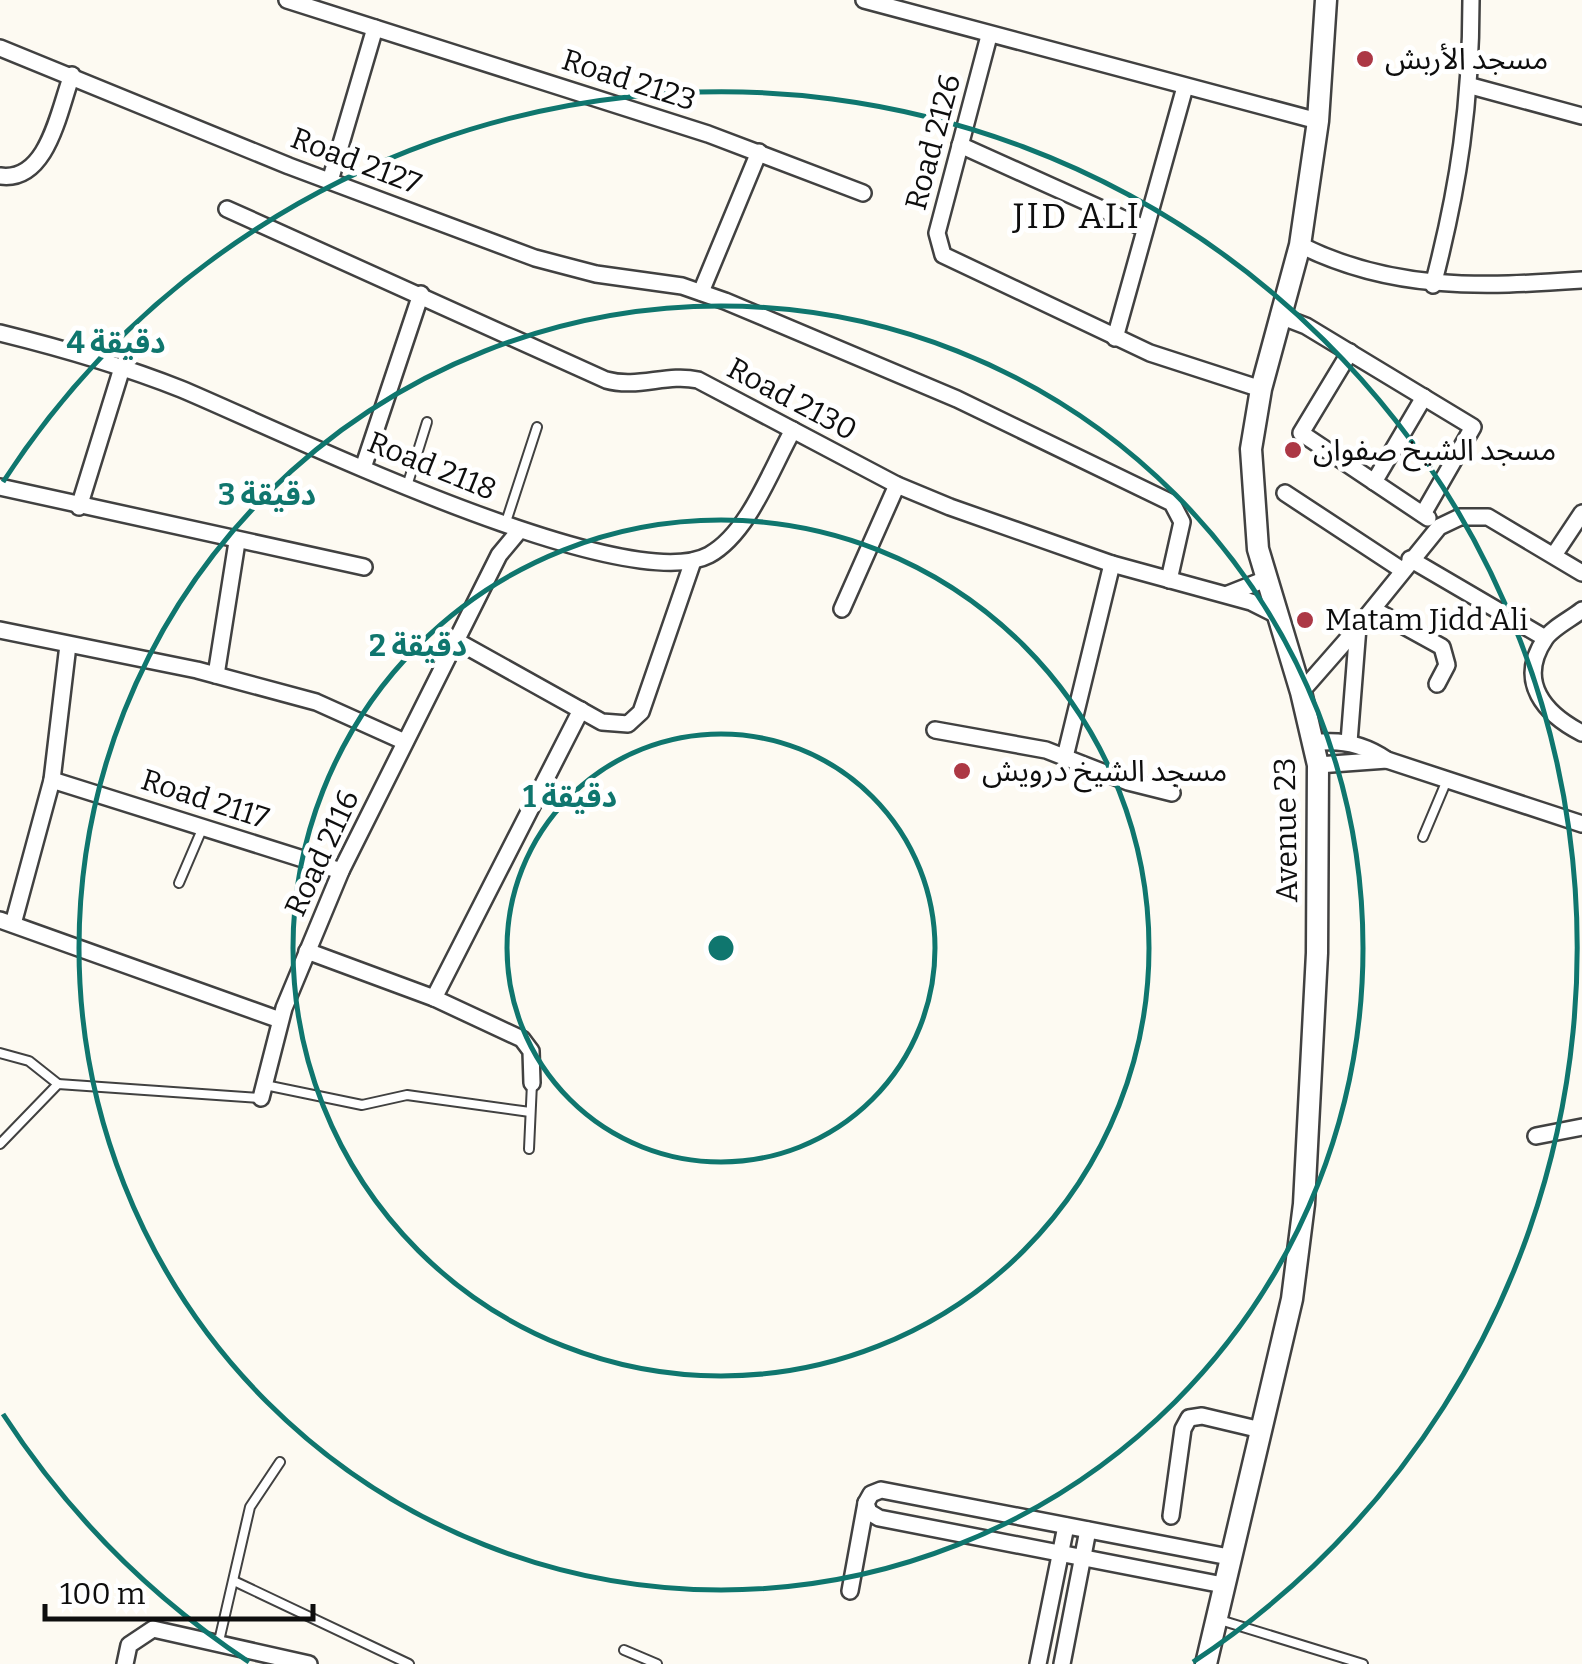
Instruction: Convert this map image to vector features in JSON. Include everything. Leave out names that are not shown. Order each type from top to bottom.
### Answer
[{"type":"street","name":"Road 2123","points":[[287,0],[759,152],[863,193]]},
{"type":"street","points":[[864,0],[1318,121]]},
{"type":"street","name":"Avenue 23","points":[[1206,1664],[1292,1299],[1302,1236],[1318,954],[1318,765],[1301,692],[1266,580],[1251,482],[1261,389],[1300,246],[1318,121],[1326,0]]},
{"type":"street","points":[[1433,286],[1456,192],[1471,86],[1471,0]]},
{"type":"street","points":[[330,182],[375,28]]},
{"type":"street","name":"Road 2126","points":[[990,36],[937,233],[943,254],[1115,338],[1186,367],[1261,389]]},
{"type":"street","name":"Road 2127","points":[[0,48],[330,182],[534,258],[575,270],[702,292],[957,399],[1172,502],[1182,522],[1168,580]]},
{"type":"street","points":[[0,176],[25,173],[38,163],[72,75]]},
{"type":"street","points":[[1471,86],[1582,116]]},
{"type":"street","points":[[1115,338],[1185,87]]},
{"type":"street","points":[[960,145],[1144,228]]},
{"type":"street","points":[[702,292],[759,152]]},
{"type":"street","name":"Road 2130","points":[[226,209],[606,380],[630,384],[677,376],[698,380],[897,486],[1112,564],[1224,595],[1276,615]]},
{"type":"street","points":[[1300,246],[1360,272],[1433,286],[1582,280]]},
{"type":"street","points":[[363,468],[421,294]]},
{"type":"street","points":[[1280,316],[1350,352],[1474,431],[1423,514]]},
{"type":"street","name":"Road 2118","points":[[0,334],[122,368],[512,528],[655,562],[692,561]]},
{"type":"street","points":[[1350,352],[1300,434],[1439,528]]},
{"type":"street","points":[[78,506],[122,368]]},
{"type":"street","points":[[1374,482],[1424,397]]},
{"type":"street","points":[[456,640],[580,710],[619,727],[641,712],[692,561],[722,546],[734,533],[793,430]]},
{"type":"street","points":[[842,609],[897,486]]},
{"type":"street","points":[[0,487],[364,567]]},
{"type":"street","points":[[1285,493],[1406,564],[1545,638]]},
{"type":"street","points":[[1554,555],[1582,512]]},
{"type":"street","points":[[1301,692],[1439,528],[1474,514],[1582,573]]},
{"type":"street","name":"Road 2116","points":[[263,1091],[280,1020],[342,871],[512,528]]},
{"type":"street","points":[[216,676],[238,542]]},
{"type":"street","points":[[1065,757],[1112,564]]},
{"type":"street","points":[[1224,595],[1266,580]]},
{"type":"street","points":[[1373,608],[1442,647],[1447,665],[1438,684]]},
{"type":"street","points":[[1582,610],[1545,638],[1536,662],[1534,688],[1544,709],[1582,732]]},
{"type":"street","points":[[1349,742],[1348,706],[1358,628]]},
{"type":"street","points":[[0,630],[216,676],[326,706],[405,742]]},
{"type":"street","points":[[68,645],[52,780],[6,922],[280,1020]]},
{"type":"street","points":[[434,998],[580,710]]},
{"type":"street","points":[[935,730],[1065,757],[1128,782],[1172,793]]},
{"type":"street","points":[[1314,742],[1349,742],[1387,760],[1582,824]]},
{"type":"street","points":[[1318,765],[1387,760]]},
{"type":"street","name":"Road 2117","points":[[52,780],[342,871]]},
{"type":"street","points":[[307,951],[434,998],[522,1039],[531,1051],[532,1083]]},
{"type":"street","points":[[1536,1136],[1582,1127]]},
{"type":"street","points":[[1171,1516],[1183,1429],[1189,1418],[1202,1416],[1260,1430]]},
{"type":"street","points":[[850,1591],[866,1502],[871,1494],[881,1490],[1230,1557]]},
{"type":"street","points":[[866,1502],[873,1516],[1223,1585]]},
{"type":"street","points":[[948,1531],[953,1504]]},
{"type":"street","points":[[1066,1526],[1039,1657],[1063,1659],[1088,1530]]},
{"type":"street","points":[[124,1664],[130,1645],[152,1629],[219,1642],[263,1659],[309,1664]]},
{"type":"lane","points":[[407,486],[427,422]]},
{"type":"lane","points":[[512,528],[537,427]]},
{"type":"lane","points":[[1424,837],[1447,780]]},
{"type":"lane","points":[[179,883],[203,827]]},
{"type":"lane","points":[[0,1053],[29,1061],[58,1084],[263,1091],[362,1105],[407,1095],[530,1112]]},
{"type":"lane","points":[[529,1149],[532,1083]]},
{"type":"lane","points":[[0,1144],[58,1084]]},
{"type":"lane","points":[[219,1642],[236,1582],[250,1507],[280,1462]]},
{"type":"lane","points":[[236,1582],[409,1664]]},
{"type":"lane","points":[[1215,1619],[1364,1664]]},
{"type":"lane","points":[[624,1650],[657,1664]]},
{"type":"place","name":"مسجد الأربش","points":[[1365,59]]},
{"type":"place","name":"مسجد الشيخ صفوان","points":[[1293,450]]},
{"type":"place","name":"Matam Jidd Ali","points":[[1305,620]]},
{"type":"place","name":"مسجد الشيخ درويش","points":[[962,771]]},
{"type":"district","name":"JID ALI","points":[[1077,216]]}]
